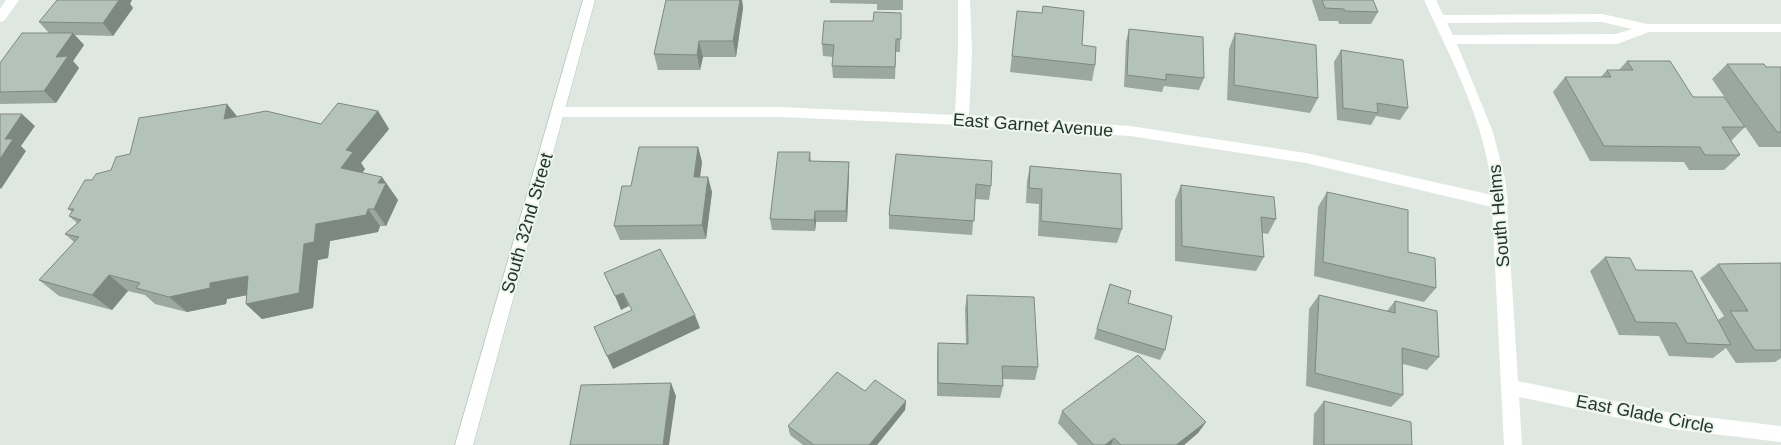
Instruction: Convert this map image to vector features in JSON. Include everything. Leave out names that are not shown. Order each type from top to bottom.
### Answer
[{"type":"street","points":[[0,18],[13,0]]},
{"type":"street","name":"South 32nd Street","points":[[464,445],[589,0]]},
{"type":"street","points":[[962,120],[964,0]]},
{"type":"street","name":"South Helms","points":[[1430,0],[1470,84],[1486,129],[1495,162],[1501,203],[1513,445]]},
{"type":"street","points":[[1439,19],[1602,18],[1648,28],[1781,28]]},
{"type":"street","points":[[1449,40],[1617,39],[1648,28]]},
{"type":"street","name":"East Garnet Avenue","points":[[558,112],[780,112],[962,120],[1130,131],[1306,158],[1501,203]]},
{"type":"street","name":"East Glade Circle","points":[[1510,387],[1672,421],[1781,434]]},
{"type":"building","points":[[57,0],[119,0],[103,23],[39,22]]},
{"type":"building","points":[[666,0],[740,0],[733,41],[699,41],[697,55],[654,54]]},
{"type":"building","points":[[1322,0],[1373,0],[1378,12],[1325,8]]},
{"type":"building","points":[[1043,6],[1084,11],[1082,45],[1096,47],[1095,65],[1012,56],[1017,11],[1042,13]]},
{"type":"building","points":[[874,12],[901,13],[901,39],[896,39],[895,67],[832,66],[834,45],[822,44],[824,21],[873,21]]},
{"type":"building","points":[[1129,29],[1203,37],[1204,78],[1166,74],[1166,80],[1127,75]]},
{"type":"building","points":[[22,33],[73,33],[56,57],[68,56],[44,91],[0,92],[0,63]]},
{"type":"building","points":[[1235,33],[1316,45],[1318,98],[1234,85]]},
{"type":"building","points":[[1341,50],[1403,60],[1408,108],[1377,103],[1378,113],[1343,108]]},
{"type":"building","points":[[1627,61],[1670,61],[1693,97],[1724,97],[1745,127],[1722,127],[1740,155],[1705,155],[1700,147],[1604,146],[1565,77],[1611,77],[1607,70],[1633,70]]},
{"type":"building","points":[[1727,64],[1764,64],[1766,67],[1781,67],[1781,132],[1777,132]]},
{"type":"building","points":[[338,103],[378,111],[346,150],[353,152],[341,168],[382,177],[378,183],[386,183],[374,209],[368,209],[366,215],[316,224],[314,242],[304,244],[299,293],[246,304],[248,276],[210,283],[210,288],[169,297],[136,288],[140,283],[109,275],[92,295],[39,280],[79,237],[65,234],[81,220],[69,216],[74,209],[68,209],[85,180],[92,180],[96,174],[111,170],[116,157],[130,154],[139,118],[227,104],[224,119],[266,111],[321,124]]},
{"type":"building","points":[[0,114],[22,114],[5,139],[13,139],[0,159]]},
{"type":"building","points":[[639,147],[698,147],[694,177],[708,177],[702,225],[614,226],[622,186],[631,186]]},
{"type":"building","points":[[778,152],[810,152],[809,161],[849,162],[846,211],[815,211],[814,220],[770,219]]},
{"type":"building","points":[[896,154],[992,161],[991,186],[976,184],[974,221],[889,215]]},
{"type":"building","points":[[1030,166],[1121,174],[1122,229],[1041,221],[1042,189],[1029,188]]},
{"type":"building","points":[[1181,185],[1274,197],[1276,219],[1261,217],[1264,257],[1182,246]]},
{"type":"building","points":[[1327,192],[1408,210],[1408,252],[1435,258],[1436,288],[1323,262]]},
{"type":"building","points":[[660,249],[695,315],[607,356],[594,327],[632,310],[623,293],[615,296],[604,273]]},
{"type":"building","points":[[1605,257],[1630,258],[1636,270],[1692,271],[1731,345],[1687,343],[1676,323],[1636,322]]},
{"type":"building","points":[[1781,263],[1781,350],[1755,350],[1730,311],[1748,311],[1718,264]]},
{"type":"building","points":[[1110,284],[1131,291],[1128,303],[1172,316],[1165,350],[1097,329]]},
{"type":"building","points":[[967,295],[1034,297],[1038,367],[1002,366],[1003,386],[938,383],[938,343],[968,344]]},
{"type":"building","points":[[1319,295],[1395,313],[1395,301],[1437,311],[1439,357],[1402,348],[1403,395],[1315,373]]},
{"type":"building","points":[[1138,355],[1206,422],[1176,445],[1121,445],[1114,438],[1105,445],[1094,445],[1062,411]]},
{"type":"building","points":[[837,372],[865,391],[875,380],[906,401],[869,445],[814,445],[788,426]]},
{"type":"building","points":[[671,383],[663,445],[570,445],[581,385]]},
{"type":"building","points":[[1324,401],[1411,422],[1412,445],[1324,445]]}]
